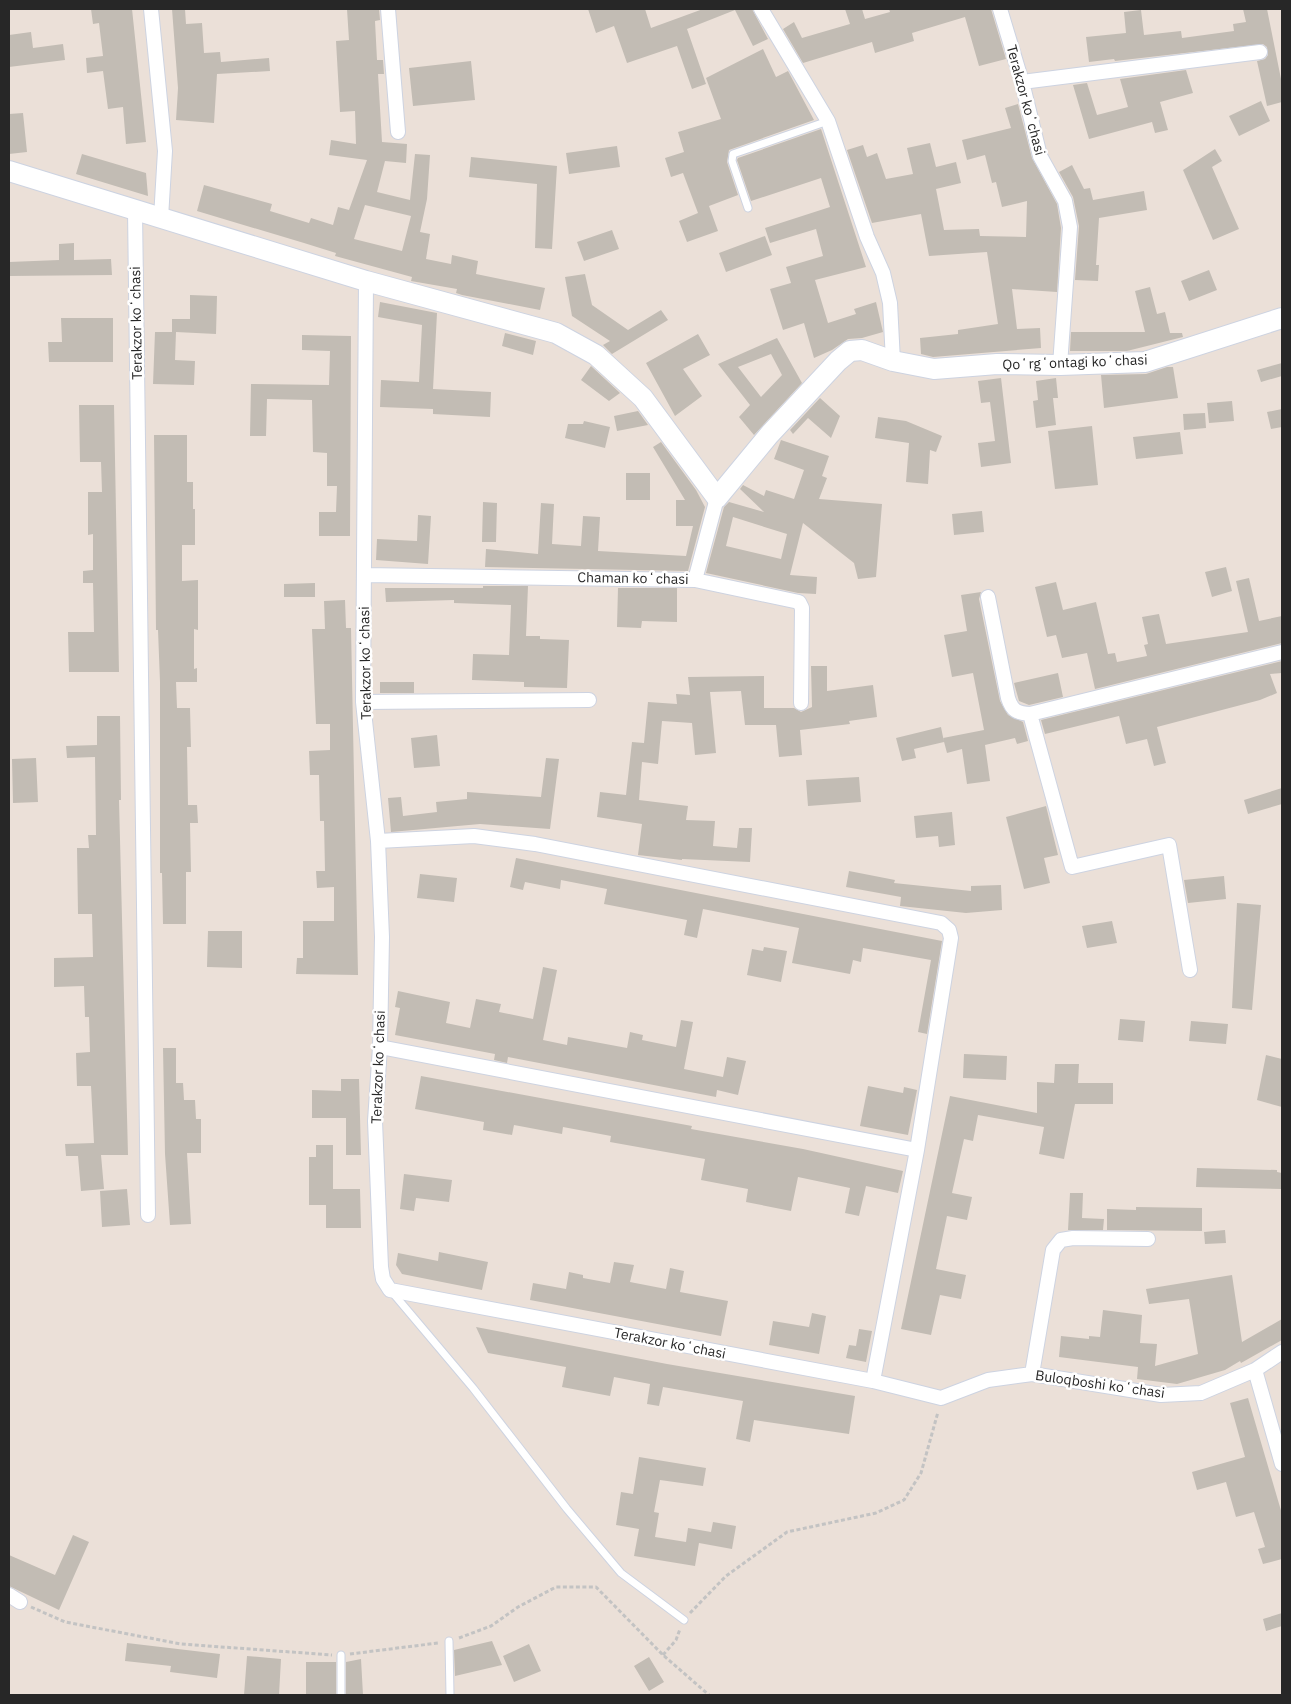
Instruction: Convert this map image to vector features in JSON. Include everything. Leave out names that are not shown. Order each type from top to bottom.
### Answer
[{"type":"street","points":[[151,9],[165,151],[161,218]]},
{"type":"street","points":[[388,9],[398,132]]},
{"type":"street","points":[[761,9],[828,121],[867,237],[883,273],[890,303],[893,361]]},
{"type":"street","name":"Terakzor koʻchasi","points":[[1000,9],[1022,82],[1040,156],[1065,201],[1070,227],[1060,365]]},
{"type":"street","points":[[1022,82],[1260,52]]},
{"type":"street","points":[[9,170],[366,281],[556,333],[596,355],[643,398],[716,498]]},
{"type":"street","name":"Terakzor koʻchasi","points":[[135,210],[148,1216]]},
{"type":"street","name":"Terakzor koʻchasi","points":[[366,281],[363,702],[378,841],[382,937],[380,1047],[375,1121],[383,1279],[390,1290],[873,1381],[942,1398]]},
{"type":"street","name":"Qoʻrgʻontagi koʻchasi","points":[[893,361],[934,369],[997,364],[1060,365],[1145,362],[1282,318]]},
{"type":"street","name":"Chaman koʻchasi","points":[[364,575],[695,580],[716,498],[769,435],[838,361],[850,351],[862,350],[893,361]]},
{"type":"street","points":[[695,580],[799,602],[802,608],[801,703]]},
{"type":"street","points":[[988,597],[1012,708],[1018,713],[1030,714],[1282,652]]},
{"type":"street","points":[[363,702],[589,700]]},
{"type":"street","points":[[1030,714],[1072,867],[1169,845],[1190,970]]},
{"type":"street","points":[[378,841],[474,836],[535,844],[941,923],[949,930],[951,938],[917,1150],[873,1381]]},
{"type":"street","points":[[380,1047],[917,1150]]},
{"type":"street","points":[[1032,1374],[1053,1250],[1061,1240],[1073,1238],[1148,1240]]},
{"type":"street","name":"Buloqboshi koʻchasi","points":[[942,1398],[988,1380],[1032,1374],[1161,1395],[1202,1393],[1255,1370],[1282,1352]]},
{"type":"street","points":[[1255,1370],[1282,1464]]},
{"type":"lane","points":[[748,208],[732,161],[733,154],[828,121]]},
{"type":"lane","points":[[390,1290],[474,1388],[567,1510],[621,1573],[684,1620]]},
{"type":"lane","points":[[449,1641],[450,1695]]},
{"type":"lane","points":[[341,1655],[341,1695]]},
{"type":"path","points":[[662,1655],[676,1640],[684,1620],[726,1576],[787,1532],[876,1513],[904,1500],[921,1473],[942,1398]]},
{"type":"path","points":[[14,1599],[65,1622],[181,1644],[341,1655],[449,1641],[492,1626],[518,1607],[556,1587],[596,1587],[662,1655],[709,1695]]},
{"type":"building","points":[[91,9],[132,9],[146,142],[126,144],[123,107],[108,109],[103,71],[87,73],[86,58],[103,56],[99,23],[93,24]]},
{"type":"building","points":[[172,9],[185,9],[186,24],[202,23],[204,53],[220,52],[221,62],[269,58],[270,71],[217,74],[214,123],[176,120],[178,88]]},
{"type":"building","points":[[347,9],[379,9],[380,20],[375,21],[377,60],[383,60],[384,74],[378,74],[382,142],[407,144],[406,163],[385,161],[377,192],[410,200],[415,154],[430,155],[427,199],[420,232],[430,234],[426,259],[451,264],[452,255],[478,261],[476,274],[545,288],[540,310],[462,295],[456,293],[457,289],[411,281],[412,277],[335,256],[336,253],[197,211],[204,185],[272,204],[270,211],[309,223],[311,218],[333,225],[338,207],[349,210],[367,160],[329,155],[331,140],[356,144],[355,111],[340,112],[336,41],[349,40]],"holes":[[[365,205],[411,216],[402,251],[354,239]]]},
{"type":"building","points":[[588,9],[645,9],[651,28],[703,9],[752,9],[768,39],[753,46],[735,10],[687,29],[706,84],[692,89],[677,46],[627,63],[614,26],[596,33]]},
{"type":"building","points":[[845,9],[862,9],[865,19],[890,12],[889,9],[991,9],[1006,59],[979,66],[965,17],[912,33],[914,41],[875,53],[872,42],[803,63],[783,29],[794,22],[802,38],[850,24]]},
{"type":"building","points":[[1243,9],[1267,9],[1282,84],[1282,102],[1267,106],[1257,61],[1265,59],[1268,55],[1267,47],[1263,44],[1115,61],[1114,59],[1089,62],[1086,37],[1126,33],[1124,12],[1141,10],[1144,35],[1181,31],[1182,38],[1234,31],[1233,24],[1246,22]]},
{"type":"building","points":[[31,32],[33,48],[63,44],[65,60],[9,67],[9,35]]},
{"type":"building","points":[[763,49],[776,77],[788,71],[814,120],[729,150],[727,162],[738,195],[709,206],[718,231],[687,242],[679,221],[698,213],[683,173],[671,177],[665,158],[684,152],[678,132],[721,119],[706,78]]},
{"type":"building","points":[[471,61],[475,100],[413,106],[409,68]]},
{"type":"building","points":[[1186,70],[1193,93],[1160,102],[1168,130],[1155,133],[1152,122],[1089,139],[1073,85],[1087,83],[1097,115],[1128,107],[1120,79]]},
{"type":"building","points":[[1261,101],[1270,121],[1239,136],[1229,116]]},
{"type":"building","points":[[1018,104],[1032,158],[1057,204],[1061,228],[1057,292],[1012,289],[1017,329],[1040,328],[1041,348],[933,357],[921,354],[920,338],[958,334],[958,330],[998,324],[987,252],[929,256],[921,214],[872,223],[847,150],[863,145],[867,157],[877,153],[886,179],[913,174],[907,148],[930,143],[936,167],[956,162],[961,183],[936,189],[944,230],[979,229],[980,236],[1026,237],[1027,201],[1002,207],[996,182],[992,183],[985,155],[967,160],[962,140],[1011,128],[1005,108]]},
{"type":"building","points":[[23,113],[27,152],[9,154],[9,114]]},
{"type":"building","points":[[821,129],[866,267],[815,280],[828,323],[856,314],[854,309],[876,302],[883,332],[862,338],[848,339],[832,350],[814,358],[804,323],[783,330],[770,289],[791,283],[786,267],[823,256],[816,229],[770,243],[765,228],[830,207],[821,178],[751,201],[737,160],[738,158]]},
{"type":"building","points":[[617,146],[620,167],[569,174],[566,153]]},
{"type":"building","points":[[1215,149],[1222,161],[1212,167],[1239,229],[1213,240],[1183,170]]},
{"type":"building","points":[[82,154],[146,173],[148,196],[76,174]]},
{"type":"building","points":[[471,157],[557,166],[552,249],[535,248],[537,184],[469,177]]},
{"type":"building","points":[[1072,165],[1084,189],[1090,188],[1093,200],[1144,191],[1147,210],[1099,218],[1096,265],[1099,265],[1098,281],[1075,280],[1079,226],[1073,197],[1059,172]]},
{"type":"building","points":[[612,230],[619,249],[584,261],[577,242]]},
{"type":"building","points":[[765,236],[772,255],[726,272],[719,253]]},
{"type":"building","points":[[74,243],[74,260],[111,259],[112,275],[9,276],[9,262],[59,260],[59,244]]},
{"type":"building","points":[[1209,270],[1217,290],[1189,301],[1181,281]]},
{"type":"building","points":[[585,274],[592,305],[628,330],[661,310],[668,320],[612,354],[603,345],[610,341],[572,316],[565,277]]},
{"type":"building","points":[[1150,287],[1157,314],[1165,312],[1170,333],[1182,333],[1183,337],[1127,351],[1070,351],[1071,332],[1145,332],[1135,291]]},
{"type":"building","points":[[190,295],[217,296],[216,334],[176,332],[175,360],[195,361],[194,385],[153,384],[155,332],[172,332],[172,319],[190,319]]},
{"type":"building","points":[[380,302],[437,313],[433,389],[491,392],[490,417],[433,414],[433,409],[380,407],[381,380],[419,382],[422,325],[378,317]]},
{"type":"building","points":[[61,318],[113,318],[113,362],[49,362],[48,342],[62,342]]},
{"type":"building","points":[[505,333],[536,341],[533,355],[502,346]]},
{"type":"building","points":[[698,334],[710,355],[683,369],[702,396],[675,416],[646,363]]},
{"type":"building","points":[[302,335],[351,336],[350,536],[319,536],[319,512],[336,512],[337,486],[327,486],[327,453],[313,452],[312,400],[267,399],[266,436],[250,436],[251,384],[329,385],[330,351],[302,350]]},
{"type":"building","points":[[777,338],[802,383],[754,435],[739,417],[750,405],[718,364]],"holes":[[[771,354],[782,375],[761,397],[738,367]]]},
{"type":"building","points":[[1282,363],[1282,376],[1261,382],[1257,370]]},
{"type":"building","points":[[591,366],[620,393],[609,401],[581,380]]},
{"type":"building","points":[[1167,367],[1173,367],[1178,398],[1104,408],[1101,375],[1146,374]]},
{"type":"building","points":[[1001,378],[1011,463],[981,467],[978,443],[995,441],[990,402],[981,403],[978,381]]},
{"type":"building","points":[[1056,378],[1058,398],[1053,398],[1056,425],[1036,428],[1033,401],[1038,400],[1036,381]]},
{"type":"building","points":[[820,398],[840,416],[831,438],[808,418],[793,434],[790,430]]},
{"type":"building","points":[[1232,401],[1234,421],[1209,423],[1207,403]]},
{"type":"building","points":[[79,405],[114,405],[119,672],[69,672],[68,632],[94,632],[93,583],[83,583],[83,571],[93,570],[93,534],[88,535],[88,492],[102,492],[101,462],[80,462]]},
{"type":"building","points":[[1282,409],[1282,427],[1271,429],[1267,412]]},
{"type":"building","points":[[638,411],[648,425],[617,431],[614,416]]},
{"type":"building","points":[[1205,413],[1206,428],[1184,430],[1183,414]]},
{"type":"building","points":[[878,417],[906,421],[942,436],[936,452],[930,450],[928,484],[906,482],[909,443],[875,438]]},
{"type":"building","points":[[584,421],[610,427],[605,448],[565,438],[568,424],[583,424]]},
{"type":"building","points":[[1092,426],[1098,485],[1055,489],[1048,431]]},
{"type":"building","points":[[1180,432],[1183,454],[1136,459],[1133,437]]},
{"type":"building","points":[[154,435],[187,435],[187,482],[193,482],[193,509],[195,509],[195,545],[182,545],[182,581],[198,580],[198,630],[194,629],[194,669],[197,668],[197,682],[176,682],[177,708],[190,708],[191,747],[187,747],[188,805],[197,805],[198,823],[190,823],[191,872],[186,872],[186,924],[163,924],[162,873],[160,873],[160,682],[158,630],[156,630]]},
{"type":"building","points":[[781,440],[829,456],[822,476],[827,478],[819,499],[882,504],[876,577],[858,579],[854,563],[803,523],[790,575],[817,577],[816,594],[798,593],[706,573],[724,507],[729,502],[764,512],[740,489],[743,485],[764,496],[766,490],[794,499],[804,470],[774,459]],"holes":[[[733,517],[787,534],[781,559],[726,546]]]},
{"type":"building","points":[[661,442],[696,490],[705,507],[688,571],[485,567],[486,549],[538,554],[541,503],[554,504],[552,544],[581,546],[583,516],[600,517],[598,551],[686,556],[693,526],[676,526],[676,500],[685,500],[653,447]]},
{"type":"building","points":[[626,473],[650,473],[650,500],[626,500]]},
{"type":"building","points":[[483,502],[497,503],[496,542],[482,542]]},
{"type":"building","points":[[982,511],[984,532],[954,535],[952,514]]},
{"type":"building","points":[[418,515],[431,516],[428,564],[376,560],[377,539],[417,541]]},
{"type":"building","points":[[1226,567],[1232,591],[1212,597],[1205,572]]},
{"type":"building","points":[[1249,578],[1259,621],[1282,616],[1282,643],[1095,689],[1087,653],[1062,658],[1056,635],[1047,637],[1035,587],[1056,582],[1063,610],[1096,602],[1108,654],[1115,653],[1117,662],[1147,656],[1144,645],[1148,644],[1142,617],[1159,614],[1166,644],[1248,632],[1236,581]]},
{"type":"building","points":[[315,583],[315,597],[284,597],[284,584]]},
{"type":"building","points":[[483,586],[528,586],[526,636],[540,636],[540,639],[569,640],[567,688],[524,687],[524,682],[472,680],[473,654],[509,655],[511,605],[454,603],[454,600],[386,602],[385,588],[483,588]]},
{"type":"building","points":[[618,588],[677,588],[677,622],[642,621],[641,628],[617,627]]},
{"type":"building","points":[[981,592],[979,599],[1000,701],[1008,715],[1023,722],[1028,741],[1017,744],[1015,738],[985,745],[990,781],[967,784],[962,749],[947,753],[943,738],[984,730],[973,673],[952,677],[944,635],[967,631],[961,595]]},
{"type":"building","points":[[345,600],[346,628],[351,628],[358,975],[296,974],[297,958],[303,958],[303,921],[334,921],[334,887],[317,888],[316,871],[325,871],[324,821],[320,821],[319,775],[310,775],[309,751],[330,750],[330,724],[316,724],[312,629],[325,629],[324,601]]},
{"type":"building","points":[[1282,661],[1282,673],[1270,674],[1277,693],[1260,700],[1157,727],[1166,763],[1154,766],[1147,739],[1126,744],[1119,716],[1045,734],[1041,720]]},
{"type":"building","points":[[811,666],[827,666],[827,691],[873,685],[877,717],[849,721],[850,724],[800,730],[802,755],[779,757],[776,725],[745,725],[741,691],[710,692],[716,753],[695,755],[692,723],[662,721],[658,764],[642,762],[639,800],[688,806],[686,820],[715,821],[713,846],[737,848],[739,828],[752,828],[750,862],[682,860],[638,855],[642,824],[597,817],[600,792],[626,795],[632,742],[644,743],[648,702],[677,704],[676,694],[690,695],[688,677],[764,676],[764,708],[794,708],[801,712],[812,707]]},
{"type":"building","points":[[1058,673],[1063,697],[1029,705],[1019,701],[1014,683]]},
{"type":"building","points":[[380,682],[414,682],[414,693],[380,693]]},
{"type":"building","points":[[97,716],[120,716],[121,800],[119,800],[128,1155],[101,1155],[104,1189],[81,1191],[78,1156],[66,1156],[65,1144],[94,1143],[91,1086],[77,1086],[76,1053],[90,1052],[89,1017],[85,1017],[84,986],[54,987],[54,958],[93,957],[92,914],[78,914],[77,848],[89,848],[88,835],[96,835],[95,757],[67,758],[66,746],[97,745]]},
{"type":"building","points":[[941,727],[944,742],[914,749],[916,758],[902,761],[896,738]]},
{"type":"building","points":[[437,735],[440,766],[414,768],[411,738]]},
{"type":"building","points":[[36,758],[38,802],[13,803],[12,759]]},
{"type":"building","points":[[546,758],[559,759],[550,829],[480,824],[391,832],[388,798],[401,797],[403,816],[437,812],[436,802],[467,799],[467,792],[541,797]]},
{"type":"building","points":[[859,777],[861,802],[808,806],[806,780]]},
{"type":"building","points":[[1282,788],[1282,804],[1248,814],[1244,800]]},
{"type":"building","points":[[1046,806],[1058,855],[1044,858],[1050,883],[1024,889],[1006,817]]},
{"type":"building","points":[[952,812],[955,845],[939,847],[938,836],[916,838],[914,816]]},
{"type":"building","points":[[516,858],[942,941],[927,1034],[918,1032],[931,960],[863,948],[861,962],[853,960],[850,974],[792,963],[799,928],[703,909],[697,938],[684,935],[687,920],[604,904],[607,889],[561,880],[560,889],[525,882],[523,890],[510,887]]},
{"type":"building","points":[[849,871],[895,880],[894,883],[971,891],[971,886],[1001,885],[1002,910],[966,913],[900,906],[901,897],[846,887]]},
{"type":"building","points":[[420,874],[457,878],[454,902],[417,898]]},
{"type":"building","points":[[1224,876],[1226,899],[1188,903],[1184,880]]},
{"type":"building","points":[[1237,903],[1261,905],[1252,1010],[1232,1008]]},
{"type":"building","points":[[1112,921],[1117,943],[1087,948],[1082,926]]},
{"type":"building","points":[[208,931],[242,931],[242,968],[207,967]]},
{"type":"building","points":[[764,947],[787,951],[781,982],[747,975],[752,949],[763,951]]},
{"type":"building","points":[[543,967],[557,970],[543,1040],[567,1045],[568,1037],[627,1048],[630,1032],[643,1035],[642,1040],[676,1047],[681,1020],[693,1022],[684,1069],[723,1077],[727,1057],[746,1061],[738,1095],[717,1090],[716,1097],[508,1057],[507,1063],[494,1060],[495,1054],[395,1035],[400,1008],[395,1007],[398,991],[450,1002],[446,1023],[470,1028],[476,999],[501,1004],[499,1012],[533,1019]]},
{"type":"building","points":[[1120,1019],[1145,1021],[1143,1042],[1118,1040]]},
{"type":"building","points":[[1191,1021],[1228,1024],[1226,1044],[1189,1041]]},
{"type":"building","points":[[163,1048],[176,1048],[176,1083],[183,1083],[184,1100],[195,1100],[196,1119],[201,1119],[201,1153],[187,1153],[191,1224],[170,1225],[165,1154]]},
{"type":"building","points":[[964,1054],[1007,1056],[1006,1080],[963,1078]]},
{"type":"building","points":[[1266,1055],[1282,1059],[1282,1107],[1257,1100]]},
{"type":"building","points":[[1055,1064],[1079,1064],[1078,1083],[1113,1083],[1113,1104],[1075,1104],[1064,1159],[1039,1154],[1044,1127],[978,1115],[973,1141],[964,1139],[952,1193],[972,1197],[967,1220],[947,1216],[936,1269],[966,1275],[961,1299],[940,1295],[931,1335],[901,1329],[950,1096],[1037,1113],[1037,1082],[1054,1083]]},
{"type":"building","points":[[421,1076],[692,1126],[691,1129],[803,1149],[903,1171],[898,1193],[866,1186],[859,1216],[845,1213],[850,1188],[798,1177],[791,1211],[746,1202],[748,1189],[701,1180],[705,1159],[610,1142],[611,1136],[563,1127],[562,1134],[514,1125],[512,1135],[483,1130],[484,1122],[415,1109]]},
{"type":"building","points":[[341,1079],[359,1079],[361,1155],[346,1155],[346,1118],[312,1118],[312,1090],[341,1091]]},
{"type":"building","points":[[868,1086],[903,1093],[904,1087],[917,1090],[908,1135],[860,1126]]},
{"type":"building","points":[[316,1145],[333,1145],[333,1189],[360,1189],[361,1228],[326,1228],[326,1205],[309,1205],[309,1157],[316,1157]]},
{"type":"building","points":[[1197,1168],[1277,1170],[1277,1172],[1282,1173],[1282,1189],[1196,1187]]},
{"type":"building","points":[[404,1174],[452,1180],[449,1202],[416,1198],[414,1211],[400,1209]]},
{"type":"building","points":[[127,1189],[130,1225],[102,1227],[100,1191]]},
{"type":"building","points":[[1070,1193],[1083,1193],[1082,1218],[1104,1219],[1103,1230],[1068,1230]]},
{"type":"building","points":[[1136,1207],[1202,1208],[1202,1231],[1107,1230],[1107,1209],[1136,1210]]},
{"type":"building","points":[[1225,1230],[1226,1243],[1205,1244],[1204,1232]]},
{"type":"building","points":[[439,1252],[488,1262],[482,1290],[402,1274],[396,1265],[398,1253],[438,1261]]},
{"type":"building","points":[[614,1262],[634,1265],[630,1282],[666,1289],[670,1268],[684,1271],[680,1292],[728,1301],[721,1336],[530,1300],[533,1283],[566,1289],[569,1272],[583,1275],[583,1278],[610,1283]]},
{"type":"building","points":[[1232,1275],[1242,1342],[1282,1319],[1282,1340],[1241,1363],[1240,1361],[1225,1370],[1177,1384],[1137,1379],[1138,1367],[1059,1357],[1061,1336],[1089,1339],[1089,1336],[1100,1337],[1103,1310],[1142,1315],[1140,1343],[1157,1344],[1155,1366],[1198,1354],[1189,1299],[1149,1304],[1146,1289]]},
{"type":"building","points":[[812,1313],[826,1316],[819,1354],[769,1345],[773,1321],[809,1327]]},
{"type":"building","points":[[476,1327],[667,1364],[855,1396],[849,1434],[754,1420],[750,1442],[736,1439],[743,1401],[663,1387],[659,1406],[647,1404],[650,1384],[614,1377],[610,1396],[562,1387],[566,1367],[488,1353]]},
{"type":"building","points":[[859,1329],[872,1331],[866,1362],[846,1358],[849,1345],[856,1346]]},
{"type":"building","points":[[1248,1398],[1282,1514],[1282,1559],[1263,1564],[1258,1549],[1265,1547],[1254,1512],[1236,1517],[1226,1482],[1197,1490],[1192,1472],[1245,1457],[1230,1403]]},
{"type":"building","points":[[639,1457],[706,1468],[703,1486],[660,1480],[654,1512],[659,1513],[655,1537],[686,1542],[688,1528],[711,1532],[713,1522],[736,1526],[732,1549],[699,1543],[695,1566],[634,1556],[639,1529],[616,1525],[621,1492],[633,1494]]},
{"type":"building","points":[[73,1535],[89,1542],[59,1610],[9,1586],[9,1555],[55,1575]]},
{"type":"building","points":[[1282,1613],[1282,1626],[1266,1631],[1263,1619]]},
{"type":"building","points":[[492,1641],[502,1665],[455,1676],[454,1650]]},
{"type":"building","points":[[127,1643],[220,1654],[217,1678],[170,1672],[171,1666],[125,1661]]},
{"type":"building","points":[[529,1644],[541,1671],[514,1682],[503,1656]]},
{"type":"building","points":[[247,1656],[281,1659],[279,1695],[244,1695]]},
{"type":"building","points":[[649,1657],[664,1682],[649,1691],[634,1666]]},
{"type":"building","points":[[361,1659],[363,1695],[346,1695],[346,1662]]},
{"type":"building","points":[[306,1662],[336,1662],[336,1695],[306,1695]]}]
